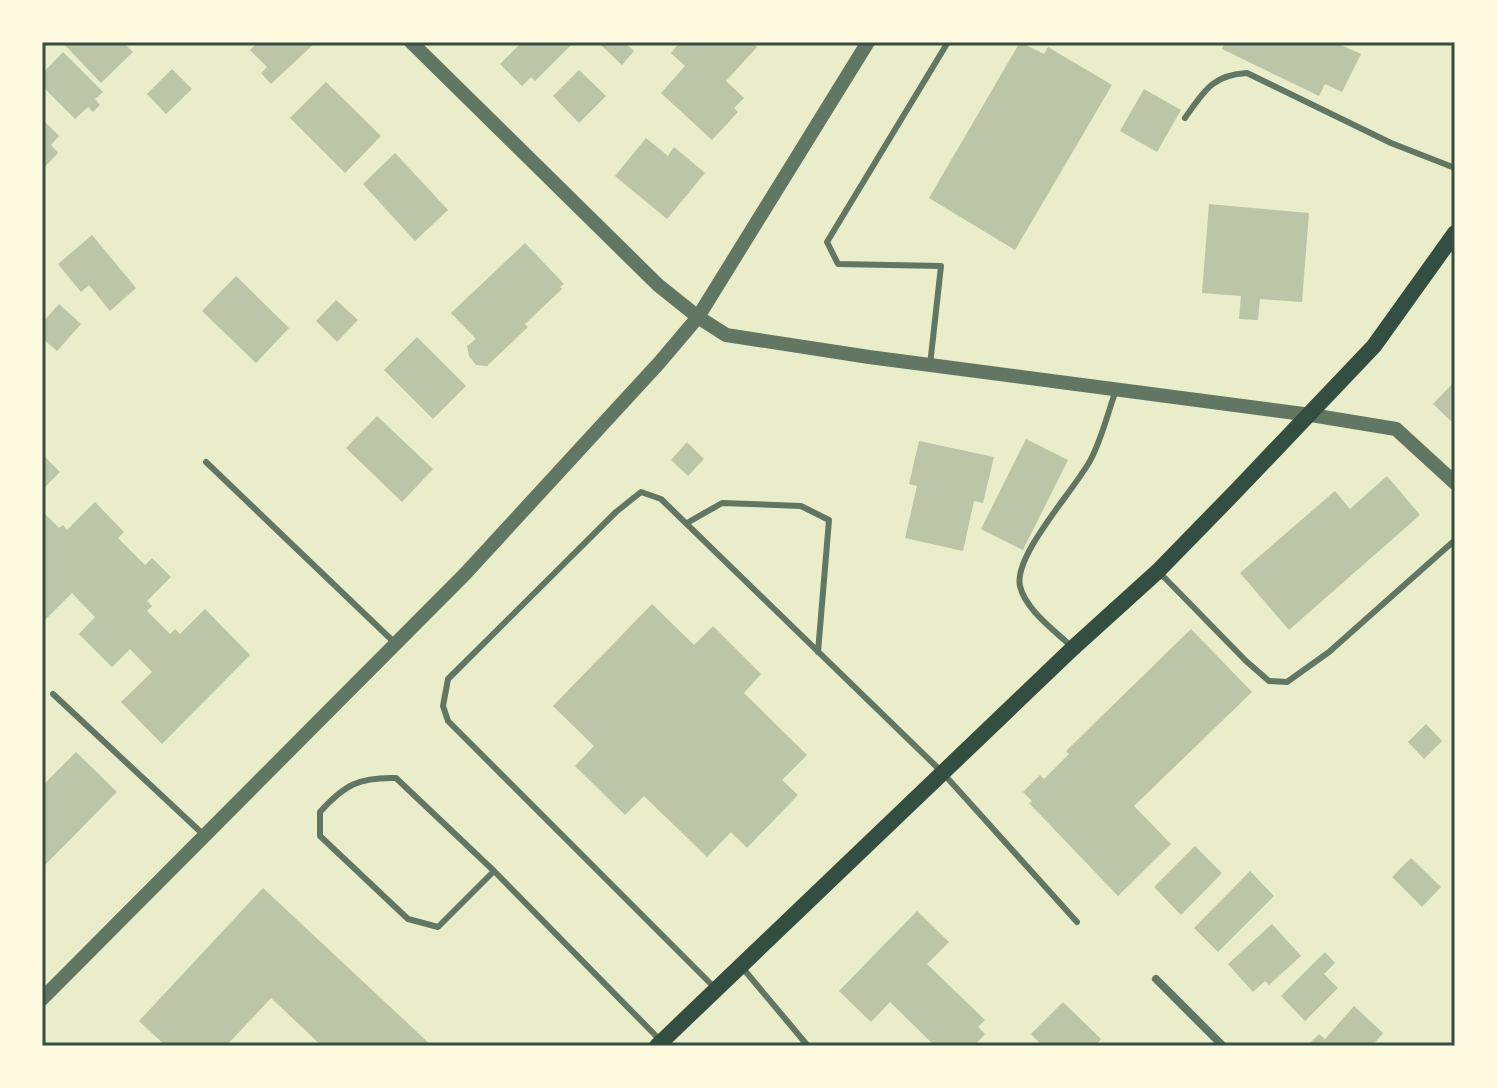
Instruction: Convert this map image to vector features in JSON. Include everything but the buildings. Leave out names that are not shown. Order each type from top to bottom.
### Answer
[{"type":"main road","points":[[659,1044],[942,772],[1158,571],[1374,346],[1455,233]]},
{"type":"street","points":[[411,42],[658,285],[726,335],[1396,429],[1455,483]]},
{"type":"street","points":[[43,997],[465,574],[698,317],[868,42]]},
{"type":"street","points":[[1156,979],[1223,1046]]},
{"type":"lane","points":[[930,365],[941,266],[838,264],[827,242],[948,42]]},
{"type":"lane","points":[[1185,118],[1203,92],[1227,74],[1247,73],[1391,143],[1455,168]]},
{"type":"lane","points":[[1073,648],[1030,606],[1020,585],[1021,575],[1031,548],[1092,459],[1116,390]]},
{"type":"lane","points":[[206,462],[396,644]]},
{"type":"lane","points":[[716,989],[448,721],[443,706],[448,679],[616,512],[641,492],[661,499],[687,523],[942,772],[1077,922]]},
{"type":"lane","points":[[687,523],[722,503],[801,506],[829,520],[818,652]]},
{"type":"lane","points":[[1158,571],[1269,681],[1287,682],[1329,652],[1455,540]]},
{"type":"lane","points":[[53,694],[205,836]]},
{"type":"lane","points":[[494,871],[438,927],[408,919],[320,836],[320,812],[339,790],[373,777],[396,778],[494,871],[659,1044]]},
{"type":"lane","points":[[741,966],[808,1046]]}]
